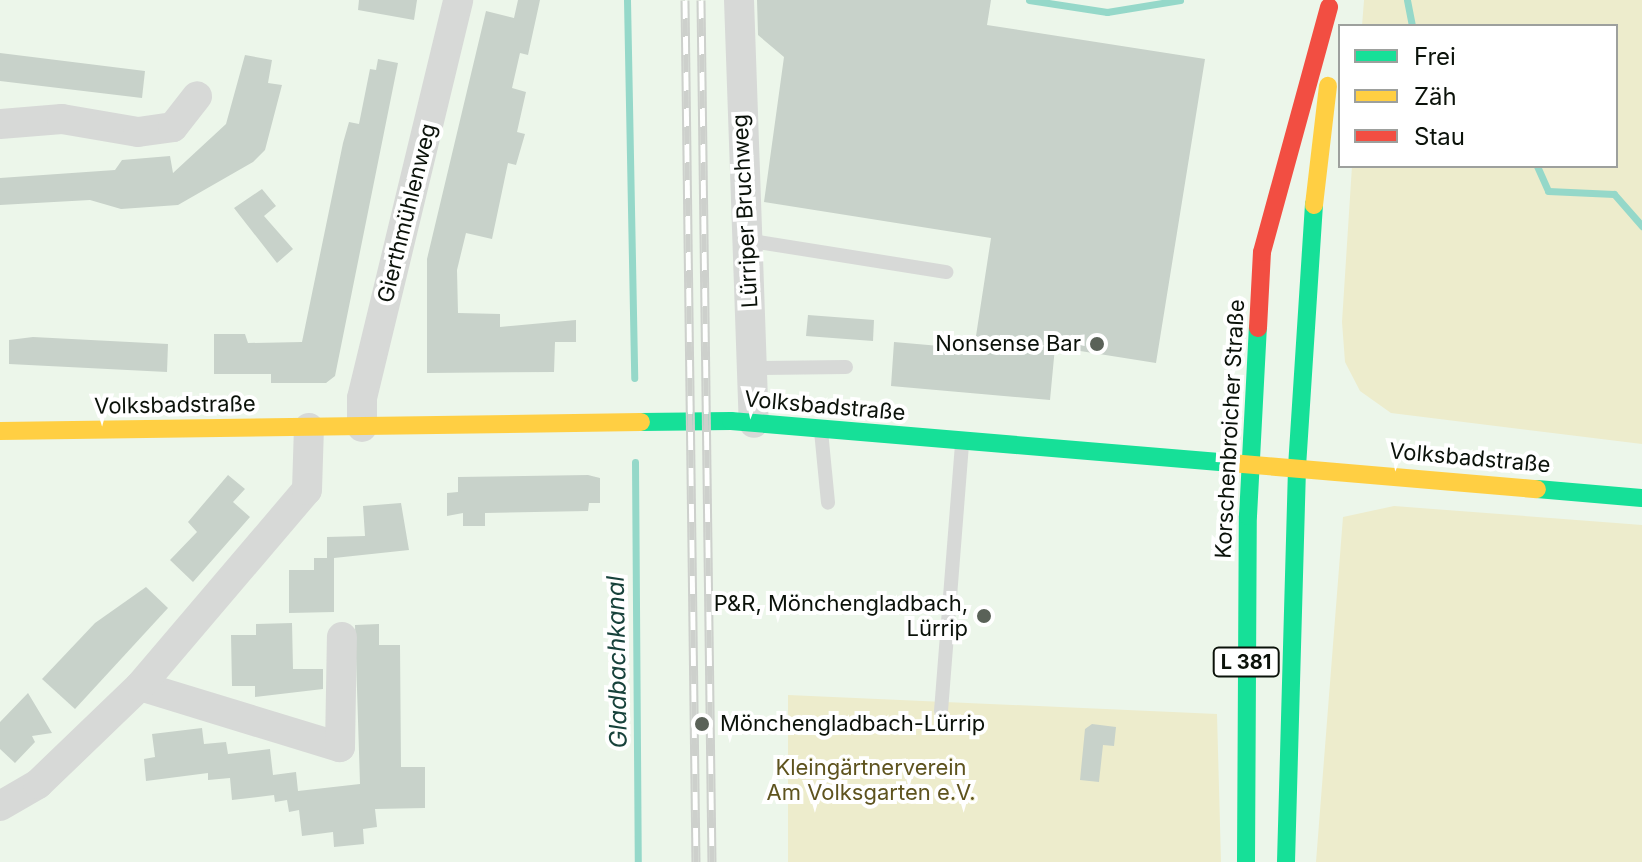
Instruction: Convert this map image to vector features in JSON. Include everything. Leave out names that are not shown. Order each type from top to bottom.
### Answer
[{"type":"main road","name":"Korschenbroicher Straße","points":[[1246,862],[1252,462],[1262,252],[1329,4]]},
{"type":"main road","name":"Korschenbroicher Straße","points":[[1286,862],[1297,467],[1309,250],[1329,75],[1329,4]]},
{"type":"main road","name":"Volksbadstraße","points":[[0,431],[754,423],[821,431],[1252,462],[1642,498]]},
{"type":"street","name":"Gierthmühlenweg","points":[[362,427],[362,398],[458,0]]},
{"type":"street","name":"Lürriper Bruchweg","points":[[739,0],[754,423]]},
{"type":"street","points":[[0,124],[62,119],[138,132],[173,127],[197,96]]},
{"type":"street","points":[[0,806],[38,784],[140,686],[307,490],[309,428]]},
{"type":"street","points":[[140,686],[340,747],[342,637]]},
{"type":"lane","points":[[746,240],[946,272]]},
{"type":"lane","points":[[752,368],[846,367]]},
{"type":"lane","points":[[821,431],[828,503]]},
{"type":"lane","points":[[941,711],[955,509],[963,442]]},
{"type":"green space","points":[[1364,0],[1642,0],[1642,444],[1391,413],[1360,391],[1345,362],[1342,322],[1352,168],[1618,168],[1618,24],[1362,24]]},
{"type":"green space","points":[[1394,506],[1642,525],[1642,862],[1316,862],[1343,517]]},
{"type":"green space","name":"Kleingärtnerverein Am Volksgarten e.V.","points":[[788,695],[1217,714],[1221,862],[788,862]]},
{"type":"building","points":[[359,0],[417,0],[414,20],[358,10]]},
{"type":"building","points":[[518,0],[540,0],[528,55],[520,53],[512,88],[526,92],[517,132],[525,134],[516,165],[508,163],[492,239],[466,233],[457,270],[458,313],[500,314],[500,327],[576,320],[576,342],[555,342],[554,372],[427,373],[427,259],[486,11],[514,18]]},
{"type":"building","points":[[757,0],[991,0],[987,25],[1205,59],[1156,363],[1055,347],[1050,400],[891,386],[894,342],[974,349],[991,238],[764,202],[784,57],[758,35]]},
{"type":"building","points":[[0,53],[145,71],[142,98],[0,81]]},
{"type":"building","points":[[245,55],[272,60],[268,83],[282,85],[265,150],[253,162],[178,205],[121,209],[90,200],[0,205],[0,178],[115,170],[122,160],[170,156],[173,173],[226,124]]},
{"type":"building","points":[[378,59],[398,63],[335,376],[326,383],[271,383],[271,374],[214,374],[214,334],[245,334],[248,343],[302,342],[343,143],[349,122],[359,124],[370,69],[376,70]]},
{"type":"building","points":[[262,189],[276,206],[264,216],[293,249],[277,263],[234,208]]},
{"type":"building","points":[[808,315],[874,320],[873,341],[806,336]]},
{"type":"building","points":[[33,337],[168,344],[167,372],[9,364],[9,340]]},
{"type":"building","points":[[228,475],[245,489],[233,502],[250,517],[193,582],[170,560],[197,532],[188,522]]},
{"type":"building","points":[[588,475],[600,478],[600,503],[589,503],[588,511],[485,513],[485,526],[463,526],[463,513],[447,516],[447,493],[458,492],[458,477]]},
{"type":"building","points":[[401,503],[409,550],[334,558],[334,612],[289,613],[289,570],[314,570],[314,558],[327,558],[327,537],[365,536],[363,506]]},
{"type":"building","points":[[146,587],[168,608],[75,709],[42,679],[95,623]]},
{"type":"building","points":[[292,623],[293,669],[323,669],[323,689],[255,697],[255,686],[232,686],[231,635],[256,635],[256,624]]},
{"type":"building","points":[[379,624],[379,645],[400,645],[401,767],[425,767],[425,808],[375,809],[377,827],[363,829],[364,844],[334,847],[333,832],[302,836],[299,810],[289,812],[287,800],[275,802],[274,795],[232,800],[230,778],[208,780],[208,773],[146,781],[144,759],[155,757],[152,734],[202,728],[204,744],[226,742],[228,754],[270,749],[273,775],[296,772],[298,791],[360,784],[355,625]]},
{"type":"building","points":[[28,693],[52,733],[32,736],[35,742],[15,763],[0,749],[0,722]]},
{"type":"building","points":[[1092,724],[1116,727],[1114,746],[1103,745],[1099,782],[1080,780],[1085,729]]},
{"type":"waterway","name":"Gladbachkanal","points":[[627,0],[634,378]]},
{"type":"waterway","points":[[1029,0],[1107,12],[1180,0]]},
{"type":"waterway","points":[[1407,0],[1412,24]]},
{"type":"waterway","points":[[1538,168],[1548,191],[1614,194],[1642,226]]},
{"type":"waterway","name":"Gladbachkanal","points":[[635,462],[638,862]]},
{"type":"railway","points":[[685,0],[696,862]]},
{"type":"railway","points":[[701,0],[712,862]]},
{"type":"traffic: fast","points":[[1286,862],[1297,467],[1314,205]]},
{"type":"traffic: fast","points":[[1246,862],[1248,516],[1258,328]]},
{"type":"traffic: fast","points":[[641,422],[731,421],[1231,463]]},
{"type":"traffic: fast","points":[[1537,489],[1642,498]]},
{"type":"traffic: slow","points":[[1314,205],[1328,86]]},
{"type":"traffic: slow","points":[[0,431],[641,422]]},
{"type":"traffic: slow","points":[[1231,463],[1537,489]]},
{"type":"traffic: jam","points":[[1258,328],[1262,252],[1329,7]]},
{"type":"place","name":"Nonsense Bar","points":[[1097,344]]},
{"type":"place","name":"P&R, Mönchengladbach, Lürrip","points":[[984,616]]},
{"type":"place","name":"Mönchengladbach-Lürrip","points":[[702,724]]}]
